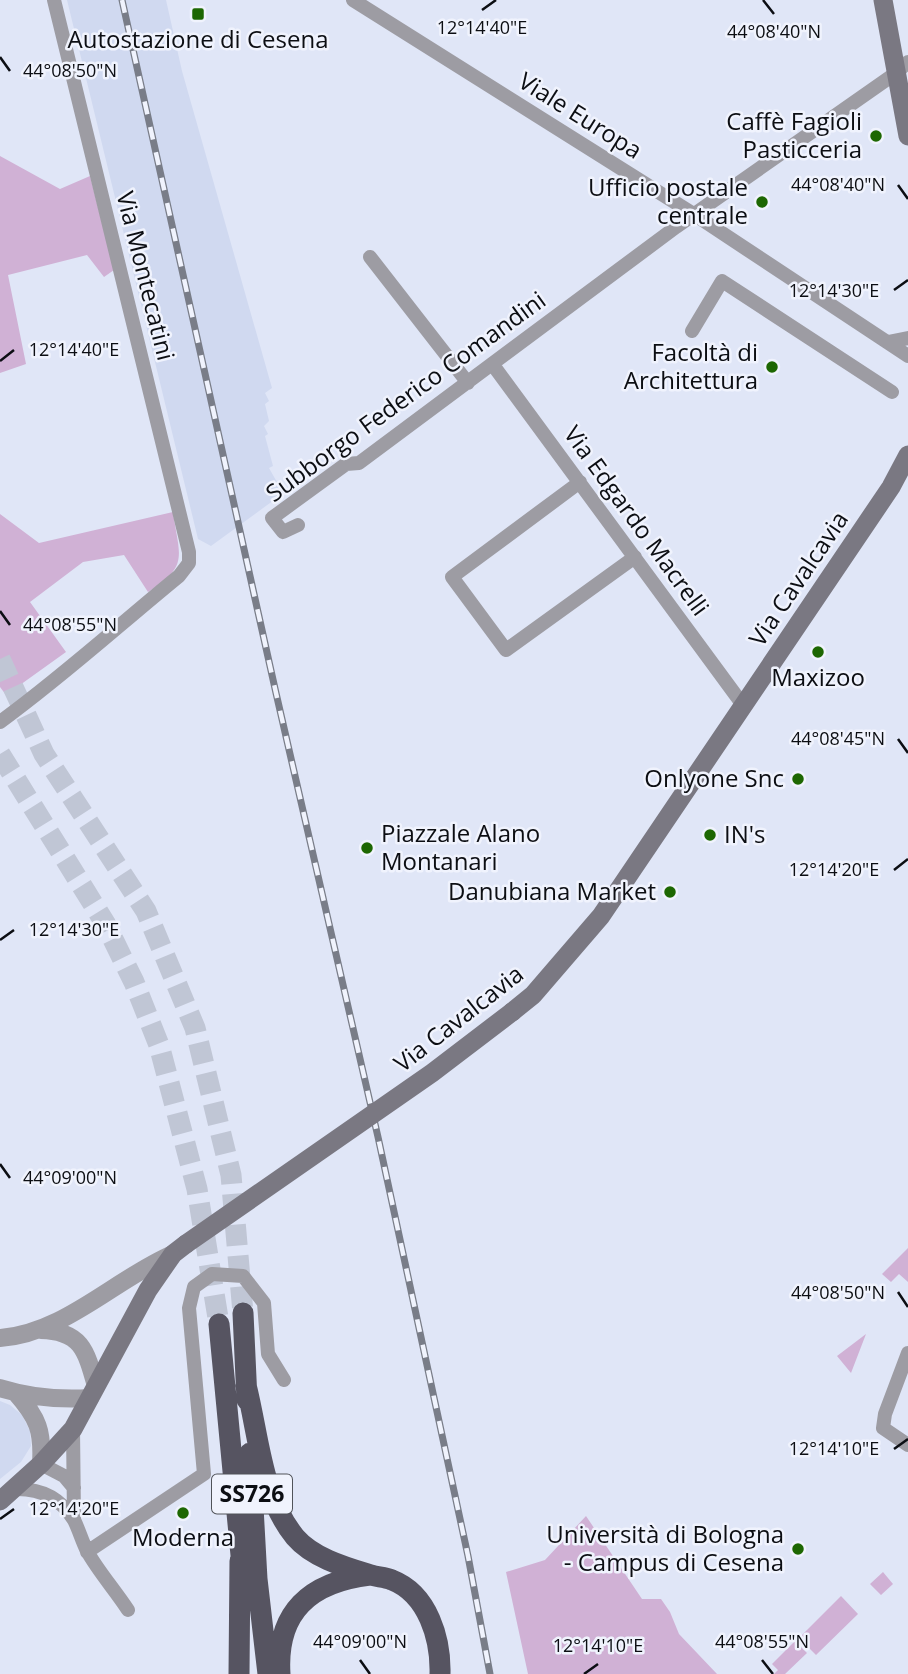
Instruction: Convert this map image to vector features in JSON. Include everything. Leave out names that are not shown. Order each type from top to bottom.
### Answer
[{"type":"highway","name":"SS726","points":[[243,1314],[257,1579],[268,1674]]},
{"type":"highway","name":"SS726","points":[[219,1324],[253,1674]]},
{"type":"highway","points":[[246,1385],[265,1475],[278,1513],[311,1551],[372,1575],[393,1580],[420,1602],[433,1624],[441,1655],[440,1674]]},
{"type":"highway","points":[[239,1674],[240,1545]]},
{"type":"highway","points":[[280,1674],[280,1645],[288,1619],[304,1601],[334,1582],[372,1575]]},
{"type":"main road","points":[[883,0],[902,67],[908,136]]},
{"type":"main road","name":"Via Cavalcavia","points":[[179,1249],[432,1073],[533,995],[601,916],[891,487],[908,455]]},
{"type":"main road","points":[[7,1495],[41,1464],[73,1429],[148,1290],[179,1249]]},
{"type":"street","name":"Via Montecatini","points":[[0,722],[83,658],[179,576],[190,563],[54,0]]},
{"type":"street","name":"Viale Europa","points":[[353,0],[695,215],[908,356]]},
{"type":"street","name":"Subborgo Federico Comandini","points":[[298,525],[283,532],[272,518],[346,464],[359,463],[695,215],[902,67]]},
{"type":"street","points":[[370,257],[468,383]]},
{"type":"street","points":[[692,331],[722,281],[892,392]]},
{"type":"street","points":[[888,342],[908,338]]},
{"type":"street","name":"Via Edgardo Macrelli","points":[[493,365],[743,705]]},
{"type":"street","name":"Via Cavalcavia","points":[[891,487],[908,470]]},
{"type":"street","points":[[580,482],[452,577],[460,588],[506,650],[635,557]]},
{"type":"street","name":"Via Cavalcavia","points":[[0,1338],[21,1336],[61,1320],[148,1265],[179,1249]]},
{"type":"street","points":[[88,1552],[204,1474],[189,1308],[194,1287],[212,1274],[243,1276],[264,1303],[268,1354],[284,1380]]},
{"type":"street","name":"Via Cavalcavia","points":[[37,1330],[56,1330],[69,1334],[82,1347],[90,1364],[93,1392]]},
{"type":"street","points":[[908,1353],[885,1414],[883,1428],[908,1445]]},
{"type":"street","points":[[8,1391],[67,1399],[93,1392]]},
{"type":"street","points":[[8,1391],[32,1411],[40,1429],[41,1464],[64,1476],[74,1488]]},
{"type":"street","points":[[73,1429],[74,1519]]},
{"type":"street","points":[[7,1495],[31,1488],[45,1493],[61,1504],[74,1519],[88,1552],[128,1610]]},
{"type":"shaded area","points":[[67,0],[166,0],[182,71],[272,388],[265,393],[269,401],[265,404],[269,421],[264,426],[268,434],[265,436],[273,466],[269,468],[282,491],[281,495],[211,546],[198,539]]},
{"type":"shaded area","points":[[0,156],[60,189],[90,176],[114,270],[104,277],[87,255],[8,275],[26,364],[0,373]]},
{"type":"shaded area","points":[[173,512],[179,559],[170,575],[148,592],[124,555],[83,562],[30,602],[66,652],[6,695],[0,687],[0,514],[39,543]]},
{"type":"shaded area","points":[[908,1248],[908,1282],[899,1274],[891,1282],[882,1274]]},
{"type":"shaded area","points":[[866,1334],[851,1373],[837,1356]]},
{"type":"shaded area","points":[[0,1401],[22,1415],[30,1431],[31,1446],[21,1462],[0,1479]]},
{"type":"shaded area","points":[[586,1516],[642,1599],[661,1599],[679,1634],[717,1674],[528,1674],[506,1572],[545,1560]]},
{"type":"shaded area","points":[[883,1572],[893,1584],[881,1595],[870,1584]]},
{"type":"shaded area","points":[[841,1596],[858,1614],[816,1655],[799,1638]]},
{"type":"shaded area","points":[[795,1641],[807,1653],[785,1674],[774,1674],[778,1670],[772,1664]]},
{"type":"tunnel","points":[[0,659],[44,754],[146,911],[195,1028],[231,1175],[243,1313]]},
{"type":"tunnel","points":[[0,754],[105,923],[134,982],[159,1045],[197,1189],[219,1324]]},
{"type":"railway","points":[[122,0],[378,1137],[468,1556],[490,1674]]},
{"type":"place","name":"Autostazione di Cesena","points":[[198,14]]},
{"type":"place","name":"Caffè Fagioli Pasticceria","points":[[876,136]]},
{"type":"place","name":"Ufficio postale centrale","points":[[762,202]]},
{"type":"place","name":"Facoltà di Architettura","points":[[772,367]]},
{"type":"place","name":"Maxizoo","points":[[818,652]]},
{"type":"place","name":"Onlyone Snc","points":[[798,779]]},
{"type":"place","name":"IN's","points":[[710,835]]},
{"type":"place","name":"Piazzale Alano Montanari","points":[[367,848]]},
{"type":"place","name":"Danubiana Market","points":[[670,892]]},
{"type":"place","name":"Moderna","points":[[183,1513]]},
{"type":"place","name":"Università di Bologna - Campus di Cesena","points":[[798,1549]]}]
